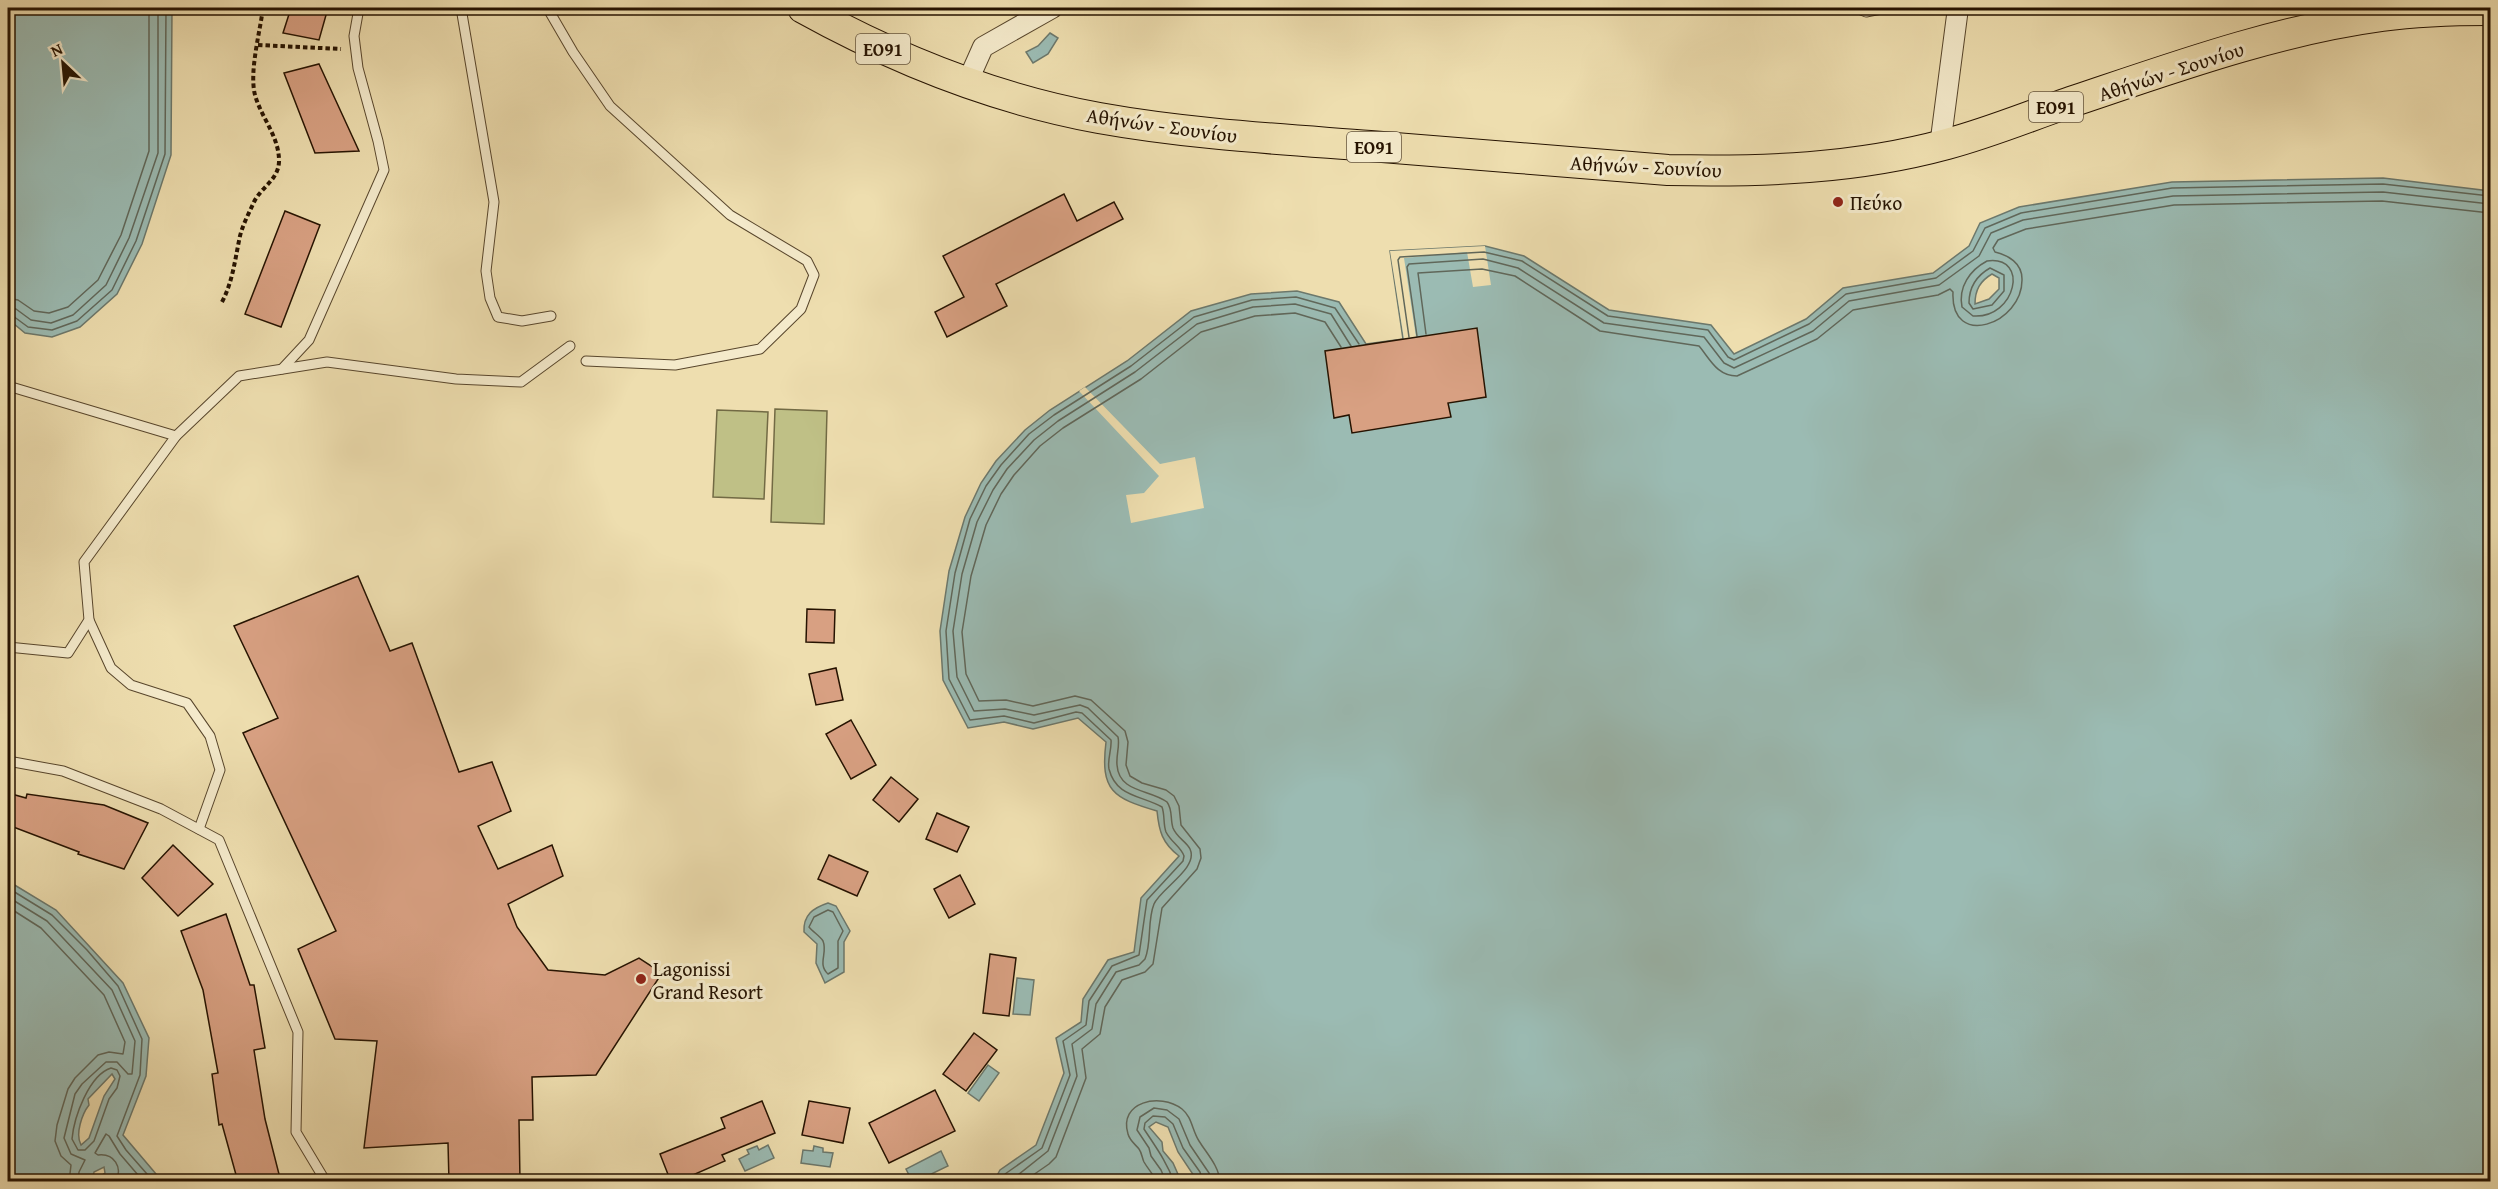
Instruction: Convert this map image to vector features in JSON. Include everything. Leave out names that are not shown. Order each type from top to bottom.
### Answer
[{"type":"main road","name":"Αθήνών - Σουνίου","points":[[803,8],[857,38],[967,83],[1015,98],[1098,118],[1215,134],[1668,170],[1737,172],[1826,167],[1894,156],[1940,146],[2173,69],[2273,39],[2380,16],[2490,9]]},
{"type":"street","points":[[967,83],[983,47],[1052,8]]},
{"type":"street","points":[[1940,146],[1958,8]]},
{"type":"lane","points":[[282,369],[309,340],[384,170],[358,68],[354,36],[359,8]]},
{"type":"lane","points":[[461,8],[494,202],[486,271],[490,298],[498,317],[522,321],[551,316]]},
{"type":"lane","points":[[1856,8],[1866,12],[1886,8]]},
{"type":"lane","points":[[548,9],[573,52],[610,106],[730,215],[807,261],[814,275],[801,309],[760,349],[675,365],[585,361]]},
{"type":"lane","points":[[199,830],[220,770],[210,736],[187,704],[131,685],[111,668],[89,620],[84,562],[176,436],[239,376],[327,362],[456,379],[521,382],[570,346]]},
{"type":"lane","points":[[8,386],[176,436]]},
{"type":"lane","points":[[8,647],[68,653],[89,620]]},
{"type":"lane","points":[[8,761],[63,771],[161,809],[219,840],[298,1032],[296,1132],[326,1182]]},
{"type":"path","points":[[222,302],[236,265],[240,235],[257,196],[275,178],[280,160],[274,136],[255,94],[253,79],[263,8]]},
{"type":"path","points":[[258,45],[356,50]]},
{"type":"green space","points":[[775,409],[827,411],[824,524],[771,522]]},
{"type":"green space","points":[[717,410],[768,412],[764,499],[713,497]]},
{"type":"water","points":[[8,8],[172,8],[171,155],[142,244],[117,294],[80,327],[52,337],[25,333],[8,319]]},
{"type":"water","points":[[1050,33],[1058,38],[1048,54],[1033,63],[1026,52],[1038,46]]},
{"type":"water","points":[[2383,178],[2490,191],[2490,1181],[1198,1182],[1178,1152],[1168,1127],[1156,1122],[1149,1127],[1162,1142],[1163,1151],[1173,1163],[1181,1181],[994,1181],[1000,1170],[1036,1145],[1064,1073],[1056,1038],[1081,1022],[1083,999],[1108,960],[1134,952],[1141,898],[1179,856],[1162,836],[1157,811],[1130,802],[1113,790],[1105,772],[1106,742],[1078,718],[1033,729],[1004,722],[968,728],[943,680],[940,631],[949,571],[965,517],[981,483],[996,461],[1025,430],[1050,410],[1127,361],[1191,311],[1251,294],[1297,291],[1339,302],[1366,344],[1403,339],[1390,251],[1485,246],[1524,256],[1609,310],[1711,325],[1734,354],[1806,319],[1843,288],[1933,273],[1969,246],[1980,223],[2019,207],[2172,182]],"holes":[[[1992,274],[1999,278],[1999,289],[1989,299],[1975,304],[1977,290],[1984,280]]]},
{"type":"water","points":[[8,881],[56,910],[123,983],[149,1038],[146,1076],[123,1135],[162,1181],[93,1181],[105,1173],[104,1167],[94,1172],[92,1181],[8,1181]],"holes":[[[112,1074],[115,1079],[104,1096],[89,1138],[81,1145],[79,1130],[89,1105],[88,1099]]]},
{"type":"water","points":[[828,903],[836,906],[850,931],[844,942],[844,972],[825,983],[816,963],[817,944],[804,932],[804,926],[810,913]]},
{"type":"water","points":[[1017,978],[1034,980],[1030,1015],[1013,1014]]},
{"type":"water","points":[[988,1065],[999,1073],[979,1101],[968,1093]]},
{"type":"water","points":[[768,1145],[774,1158],[745,1171],[739,1159],[749,1154],[747,1150],[757,1146],[759,1150]]},
{"type":"water","points":[[814,1146],[823,1148],[823,1152],[833,1153],[830,1167],[801,1163],[803,1150],[813,1151]]},
{"type":"water","points":[[941,1151],[948,1166],[917,1181],[912,1181],[906,1169]]},
{"type":"pier","points":[[1485,246],[1491,285],[1473,287],[1467,252],[1404,258],[1416,337],[1404,339],[1390,251]]},
{"type":"pier","points":[[1085,387],[1160,464],[1195,457],[1204,508],[1131,523],[1126,495],[1144,493],[1159,476],[1079,391]]},
{"type":"building","points":[[291,8],[328,8],[319,40],[283,33]]},
{"type":"building","points":[[319,64],[359,151],[315,153],[284,73]]},
{"type":"building","points":[[1064,194],[1077,221],[1114,202],[1123,219],[996,284],[1007,306],[947,337],[935,312],[964,297],[943,256]]},
{"type":"building","points":[[285,211],[320,225],[281,327],[245,314]]},
{"type":"building","points":[[1477,328],[1486,397],[1448,403],[1451,417],[1352,433],[1349,415],[1334,418],[1325,351]]},
{"type":"building","points":[[358,576],[390,651],[412,643],[459,772],[492,762],[511,811],[478,826],[498,869],[552,845],[563,876],[508,904],[517,927],[548,970],[605,975],[639,958],[662,973],[596,1075],[532,1077],[533,1120],[519,1120],[520,1182],[449,1182],[448,1143],[364,1148],[377,1041],[335,1039],[298,949],[336,931],[243,733],[278,718],[234,626]]},
{"type":"building","points":[[807,609],[835,610],[834,643],[806,642]]},
{"type":"building","points":[[836,668],[843,700],[816,705],[809,674]]},
{"type":"building","points":[[851,720],[876,765],[851,779],[826,734]]},
{"type":"building","points":[[891,777],[918,799],[899,822],[873,800]]},
{"type":"building","points":[[8,793],[26,798],[27,794],[104,805],[148,823],[124,869],[78,854],[79,852],[8,825]]},
{"type":"building","points":[[937,813],[969,827],[957,852],[926,839]]},
{"type":"building","points":[[173,845],[213,884],[178,916],[142,878]]},
{"type":"building","points":[[829,855],[868,872],[857,896],[818,879]]},
{"type":"building","points":[[960,875],[975,904],[949,918],[934,889]]},
{"type":"building","points":[[226,914],[250,985],[254,985],[265,1048],[254,1050],[265,1119],[281,1182],[238,1182],[222,1124],[219,1125],[212,1074],[218,1073],[203,990],[181,931]]},
{"type":"building","points":[[990,954],[1016,958],[1009,1016],[983,1013]]},
{"type":"building","points":[[974,1033],[997,1050],[966,1091],[943,1074]]},
{"type":"building","points":[[935,1090],[955,1131],[889,1163],[869,1123]]},
{"type":"building","points":[[762,1101],[775,1133],[722,1155],[725,1161],[677,1182],[671,1182],[660,1154],[725,1128],[721,1118]]},
{"type":"building","points":[[809,1101],[850,1108],[843,1143],[802,1135]]},
{"type":"place","name":"Πεύκο","points":[[1838,202]]},
{"type":"place","name":"Lagonissi Grand Resort","points":[[641,979]]}]
